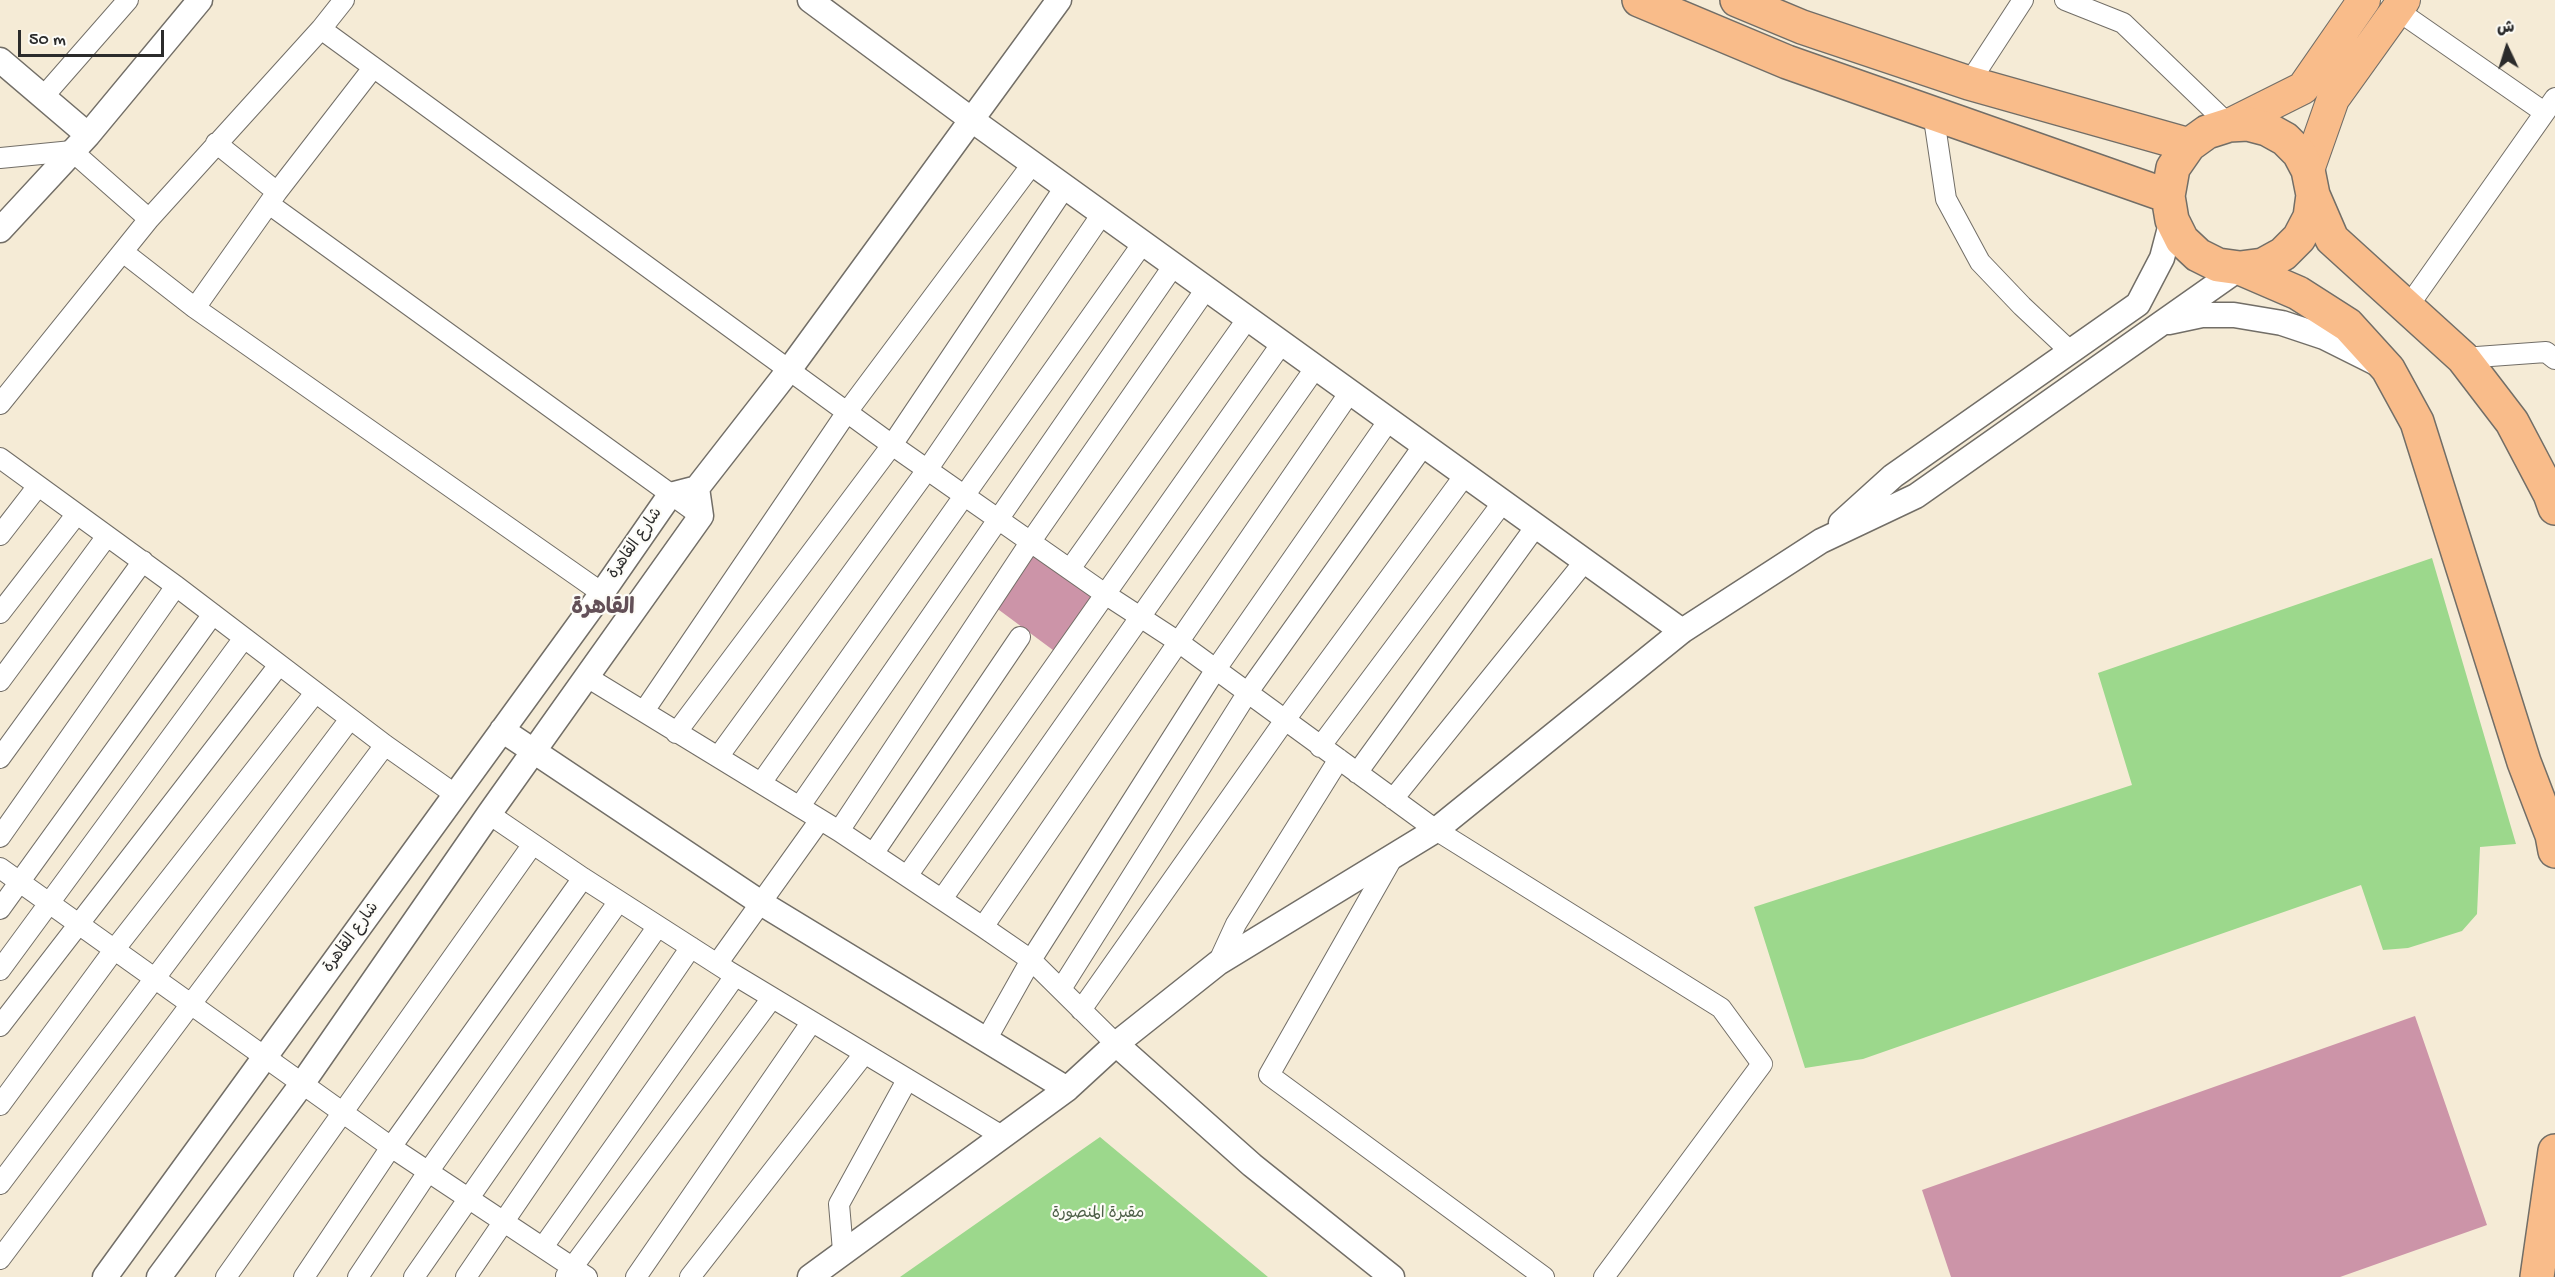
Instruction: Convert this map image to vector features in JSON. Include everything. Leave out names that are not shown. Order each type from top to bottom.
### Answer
[{"type":"highway","points":[[1639,0],[1787,62],[1932,112],[2170,208]]},
{"type":"highway","points":[[1737,0],[1802,27],[1969,83],[2189,145]]},
{"type":"highway","points":[[2310,182],[2310,217],[2299,238],[2283,254],[2263,265],[2240,268],[2218,265],[2198,255],[2182,240],[2170,208],[2173,168],[2189,145],[2207,132],[2229,125],[2248,124],[2267,129],[2284,139],[2299,153],[2332,239],[2463,358],[2512,422],[2555,508]]},
{"type":"highway","points":[[2240,268],[2298,293],[2348,325],[2388,369],[2417,422],[2524,762],[2552,835],[2555,850]]},
{"type":"highway","points":[[2524,762],[2555,778]]},
{"type":"highway","points":[[2537,1277],[2555,1151]]},
{"type":"main road","points":[[2229,125],[2303,88],[2364,0]]},
{"type":"main road","points":[[2310,182],[2333,99],[2400,5]]},
{"type":"street","points":[[43,97],[128,0]]},
{"type":"street","points":[[0,230],[80,143],[200,0]]},
{"type":"street","points":[[0,404],[149,219],[321,29],[344,0]]},
{"type":"street","points":[[810,0],[972,120],[1682,631]]},
{"type":"street","points":[[159,1277],[302,1084],[489,814],[701,516],[697,488],[789,370],[1059,0]]},
{"type":"street","points":[[1969,83],[2023,0]]},
{"type":"street","points":[[2065,0],[2122,23],[2229,125]]},
{"type":"street","points":[[2400,5],[2550,105],[2407,308]]},
{"type":"street","points":[[321,29],[892,446],[1105,594],[1177,641],[1436,830],[1721,1008],[1762,1064],[1604,1277]]},
{"type":"street","points":[[2,64],[43,97],[80,143],[149,219]]},
{"type":"street","points":[[195,308],[273,198],[373,68]]},
{"type":"street","points":[[1932,112],[1946,199],[1980,262],[2071,352]]},
{"type":"street","points":[[0,158],[80,143]]},
{"type":"street","points":[[216,143],[273,198],[701,516]]},
{"type":"street","points":[[644,711],[847,412],[1033,163]]},
{"type":"street","points":[[676,733],[892,446],[1065,187]]},
{"type":"street","points":[[1821,541],[1893,476],[2138,304],[2163,258],[2170,208]]},
{"type":"street","points":[[718,758],[927,470],[1102,214]]},
{"type":"street","points":[[761,783],[1143,243]]},
{"type":"street","points":[[123,252],[195,308],[602,593]]},
{"type":"street","points":[[800,806],[1174,265]]},
{"type":"street","points":[[810,1277],[1067,1089],[1116,1044],[1218,963],[1436,830],[1682,631],[1821,541],[1916,496],[2240,268]]},
{"type":"street","points":[[839,831],[1031,541],[1206,289]]},
{"type":"street","points":[[2158,325],[2202,315],[2234,315],[2282,323],[2324,337],[2388,369]]},
{"type":"street","points":[[1070,569],[1248,318]]},
{"type":"street","points":[[907,876],[1282,343]]},
{"type":"street","points":[[2463,358],[2552,350]]},
{"type":"street","points":[[942,899],[1316,367]]},
{"type":"street","points":[[983,927],[1177,641],[1350,392]]},
{"type":"street","points":[[986,1040],[1031,960],[1216,669],[1389,420]]},
{"type":"street","points":[[1061,988],[1248,692],[1424,445]]},
{"type":"street","points":[[0,458],[76,515],[143,561],[315,693],[456,795]]},
{"type":"street","points":[[1081,1010],[1285,720],[1465,475]]},
{"type":"street","points":[[0,535],[38,486]]},
{"type":"street","name":"شارع القاهرة","points":[[105,1277],[602,593],[670,495],[697,488]]},
{"type":"street","points":[[1320,747],[1503,502]]},
{"type":"street","points":[[0,613],[76,515]]},
{"type":"street","points":[[1357,773],[1536,526]]},
{"type":"street","points":[[0,681],[107,536]]},
{"type":"street","points":[[0,758],[143,561]]},
{"type":"street","points":[[1393,799],[1585,561]]},
{"type":"street","points":[[0,837],[176,586]]},
{"type":"street","points":[[0,909],[213,614]]},
{"type":"street","points":[[0,970],[244,638]]},
{"type":"street","points":[[873,854],[1020,638]]},
{"type":"street","points":[[0,1026],[279,665]]},
{"type":"street","points":[[587,676],[676,733],[800,806],[1031,960],[1116,1044],[1252,1165],[1392,1277]]},
{"type":"street","points":[[0,1105],[114,950],[315,693]]},
{"type":"street","points":[[0,1184],[153,978],[351,719]]},
{"type":"street","points":[[502,730],[533,753],[762,903],[1067,1089]]},
{"type":"street","points":[[0,1259],[385,745]]},
{"type":"street","points":[[1218,963],[1236,924],[1339,759]]},
{"type":"street","points":[[489,814],[735,976],[1002,1136]]},
{"type":"street","points":[[717,964],[820,820]]},
{"type":"street","points":[[226,1277],[533,844]]},
{"type":"street","points":[[1395,854],[1269,1075],[1544,1277]]},
{"type":"street","points":[[0,868],[391,1147],[543,1247],[575,1274],[772,998]]},
{"type":"street","points":[[304,1277],[391,1147],[583,878]]},
{"type":"street","points":[[358,1277],[428,1172],[619,901]]},
{"type":"street","points":[[414,1277],[657,926]]},
{"type":"street","points":[[466,1277],[691,947]]},
{"type":"street","points":[[543,1247],[735,976]]},
{"type":"street","points":[[636,1277],[811,1023]]},
{"type":"street","points":[[690,1277],[864,1054]]},
{"type":"street","points":[[843,1251],[838,1204],[908,1080]]},
{"type":"green space","points":[[2432,558],[2516,844],[2480,847],[2477,914],[2462,931],[2408,948],[2383,950],[2361,885],[1863,1059],[1805,1068],[1754,907],[2132,785],[2098,673]]},
{"type":"green space","name":"مقبرة المنصورة","points":[[1100,1137],[1268,1277],[900,1277]]},
{"type":"building","points":[[1031,541],[1105,594],[1061,656],[991,604]]},
{"type":"building","points":[[2415,1016],[2487,1225],[2340,1277],[1951,1277],[1922,1190]]},
{"type":"district","name":"القاهرة","points":[[603,610]]}]
